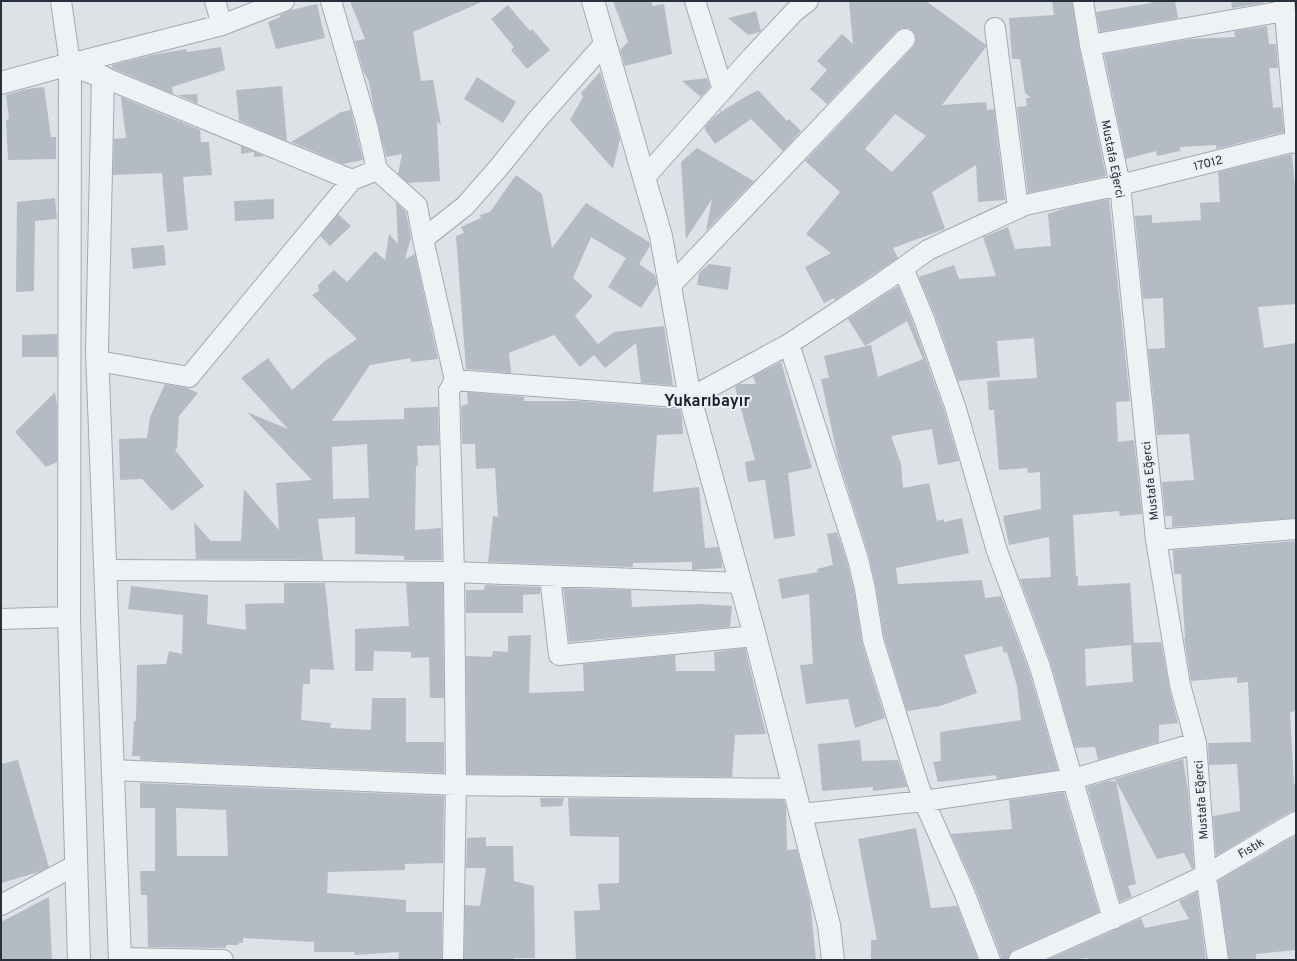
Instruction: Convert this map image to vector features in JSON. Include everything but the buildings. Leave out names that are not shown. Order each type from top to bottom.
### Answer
[{"type":"street","points":[[61,1],[70,64],[69,617],[79,960]]},
{"type":"street","points":[[215,1],[222,25]]},
{"type":"street","points":[[1,83],[222,25],[284,1]]},
{"type":"street","points":[[331,1],[367,125],[377,170],[417,206],[423,240],[455,380],[449,391],[454,572],[456,785],[453,960]]},
{"type":"street","points":[[593,1],[661,236],[690,398],[740,583],[756,636],[829,925],[833,960]]},
{"type":"street","points":[[695,1],[723,90]]},
{"type":"street","points":[[644,178],[794,12],[808,1]]},
{"type":"street","name":"Mustafa Eğerci","points":[[1083,1],[1090,45],[1120,185],[1156,540],[1180,685],[1196,742],[1206,875],[1218,960]]},
{"type":"street","points":[[1090,45],[1284,6],[1296,142]]},
{"type":"street","points":[[995,28],[1018,208]]},
{"type":"street","points":[[670,286],[905,39]]},
{"type":"street","points":[[423,240],[465,206],[537,120],[605,43]]},
{"type":"street","points":[[70,64],[352,180]]},
{"type":"street","points":[[103,77],[98,361],[120,959],[223,960]]},
{"type":"street","name":"17012","points":[[690,398],[789,344],[928,250],[1025,205],[1120,185],[1296,142]]},
{"type":"street","points":[[98,361],[190,376],[352,180],[377,170]]},
{"type":"street","points":[[903,268],[924,319],[955,406],[997,551],[1040,667],[1112,919]]},
{"type":"street","points":[[789,344],[858,560],[865,589],[873,640],[924,801],[964,892],[990,960]]},
{"type":"street","points":[[455,380],[690,398]]},
{"type":"street","points":[[1156,540],[1296,530]]},
{"type":"street","points":[[106,570],[454,572],[740,583]]},
{"type":"street","points":[[550,576],[559,655],[756,636]]},
{"type":"street","points":[[1,619],[69,617]]},
{"type":"street","points":[[801,814],[924,801],[1073,779],[1196,742]]},
{"type":"street","points":[[113,770],[456,785],[794,789]]},
{"type":"street","name":"Fıstık","points":[[1019,960],[1206,875],[1296,822]]},
{"type":"street","points":[[1,905],[76,865]]},
{"type":"district","name":"Yukarıbayır","points":[[707,400]]}]
